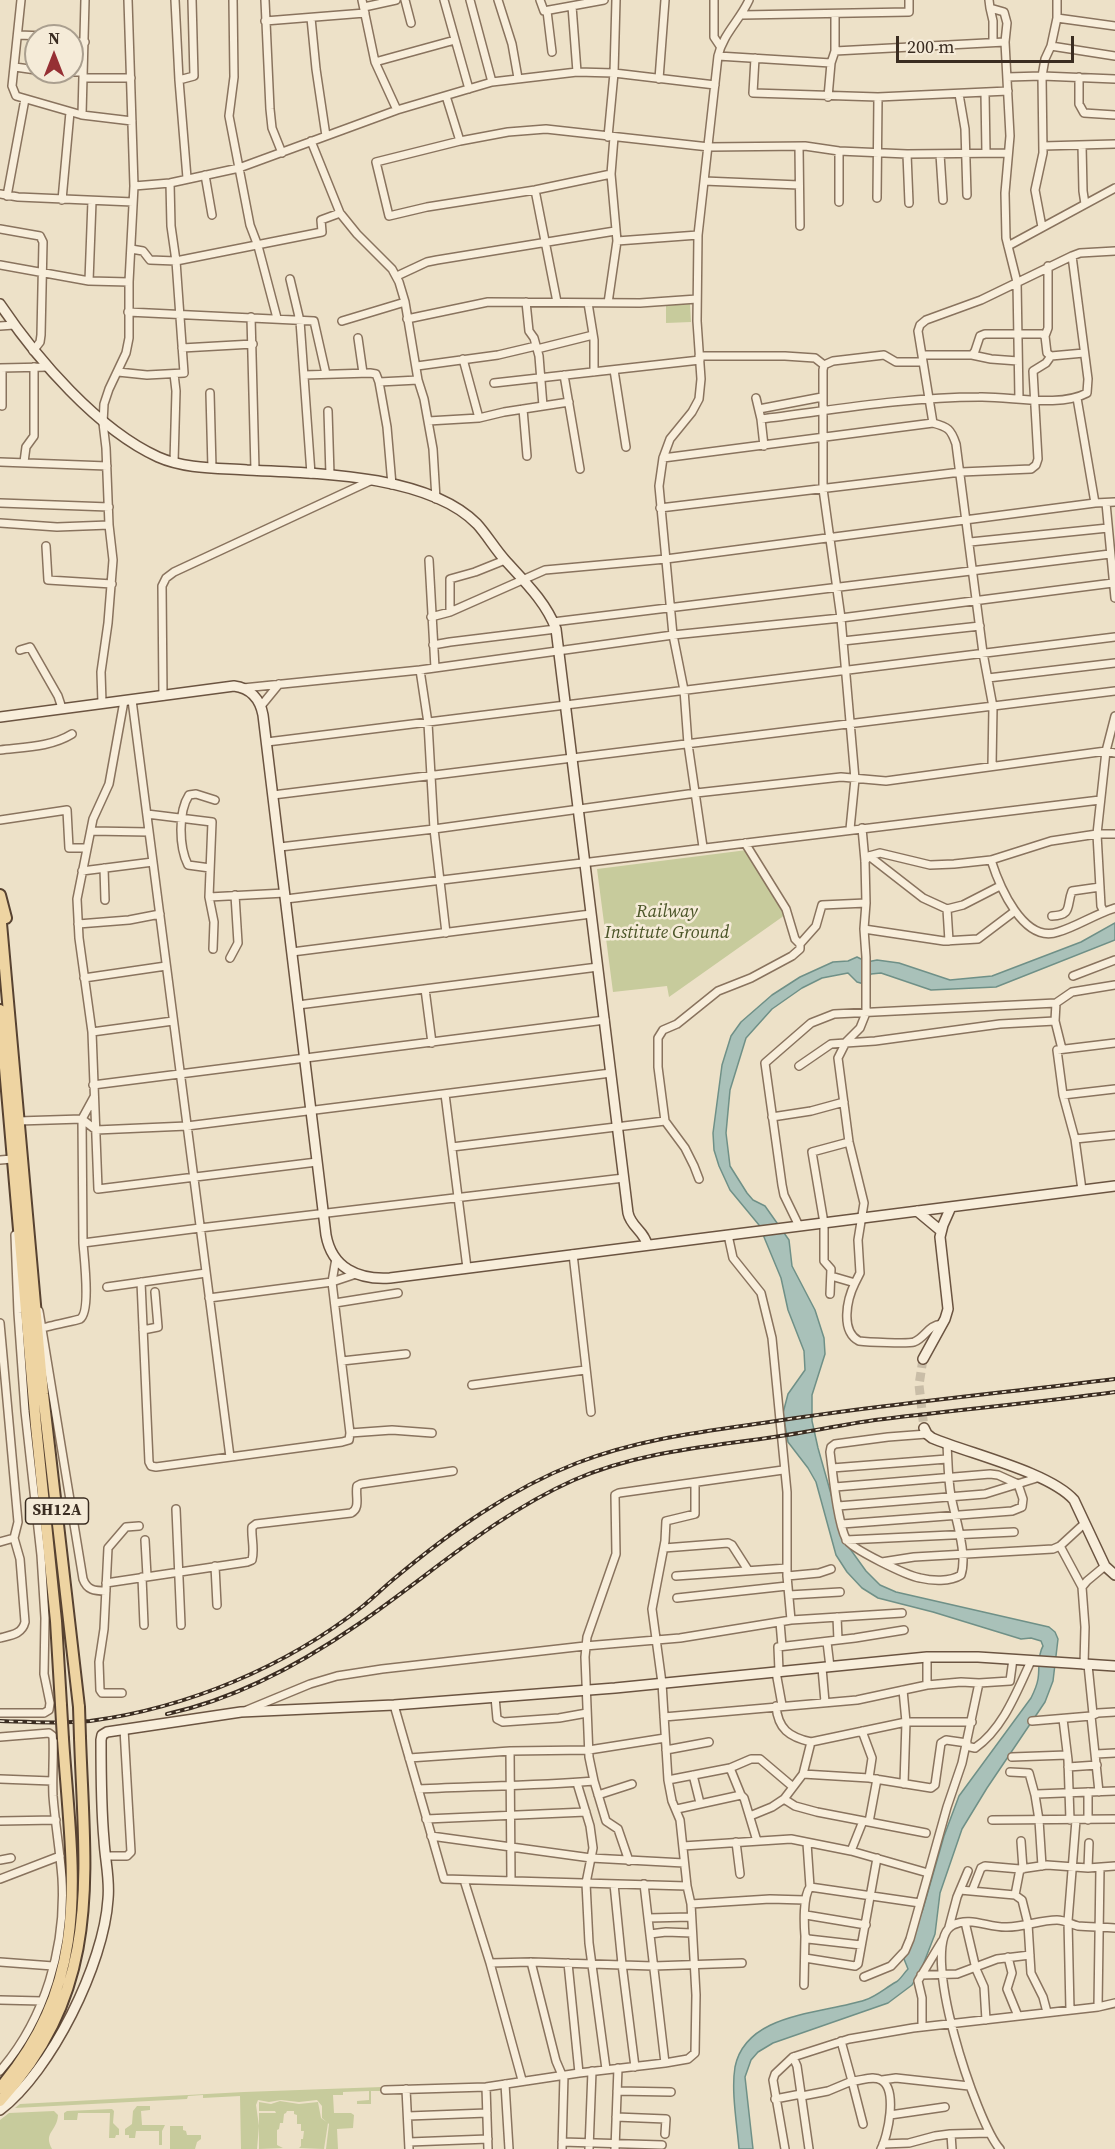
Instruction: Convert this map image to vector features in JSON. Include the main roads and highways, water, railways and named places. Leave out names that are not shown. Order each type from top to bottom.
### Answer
[{"type":"main road","name":"SH12A","points":[[0,895],[5,909],[12,998],[5,1014],[18,1121],[45,1412],[79,1707],[85,1896],[74,1969],[57,2016],[41,2048],[0,2100]]},
{"type":"main road","name":"SH12A","points":[[0,912],[12,1159],[56,1621],[72,1888],[66,1955],[58,1988],[47,2016],[23,2058],[0,2088]]},
{"type":"water","points":[[1115,923],[1115,940],[996,987],[931,990],[881,973],[871,974],[864,984],[857,982],[848,973],[822,978],[802,988],[772,1009],[746,1038],[730,1090],[726,1133],[730,1166],[747,1193],[753,1200],[765,1206],[789,1240],[792,1266],[815,1310],[824,1338],[825,1354],[812,1395],[812,1421],[840,1526],[848,1546],[866,1571],[880,1585],[896,1592],[1049,1627],[1058,1639],[1053,1681],[1045,1702],[962,1829],[940,1893],[935,1934],[923,1965],[912,1985],[888,2003],[773,2043],[758,2052],[751,2060],[745,2077],[753,2149],[739,2149],[734,2097],[735,2067],[742,2049],[754,2035],[788,2018],[869,1998],[898,1981],[908,1969],[904,1959],[923,1909],[944,1836],[959,1796],[1031,1698],[1038,1681],[1039,1658],[1043,1646],[1041,1641],[1031,1638],[1021,1639],[878,1598],[862,1588],[847,1572],[836,1555],[816,1482],[788,1442],[783,1413],[788,1394],[805,1370],[804,1351],[788,1310],[781,1278],[759,1225],[730,1190],[714,1150],[713,1133],[722,1065],[731,1036],[741,1022],[772,995],[800,977],[833,962],[848,961],[857,957],[867,962],[877,960],[899,963],[950,980],[992,976],[1081,942]]},
{"type":"tunnel","points":[[923,1359],[919,1385],[924,1428]]},
{"type":"railway","points":[[0,1721],[56,1723],[90,1721],[163,1706],[234,1682],[302,1648],[333,1628],[437,1544],[481,1513],[528,1485],[601,1454],[650,1441],[725,1428],[860,1409],[1115,1379]]},
{"type":"railway","points":[[167,1714],[193,1708],[242,1690],[290,1667],[357,1625],[516,1511],[574,1480],[598,1471],[672,1452],[875,1420],[1115,1392]]},
{"type":"park label","name":"Railway Institute Ground","points":[[667,922]]}]
